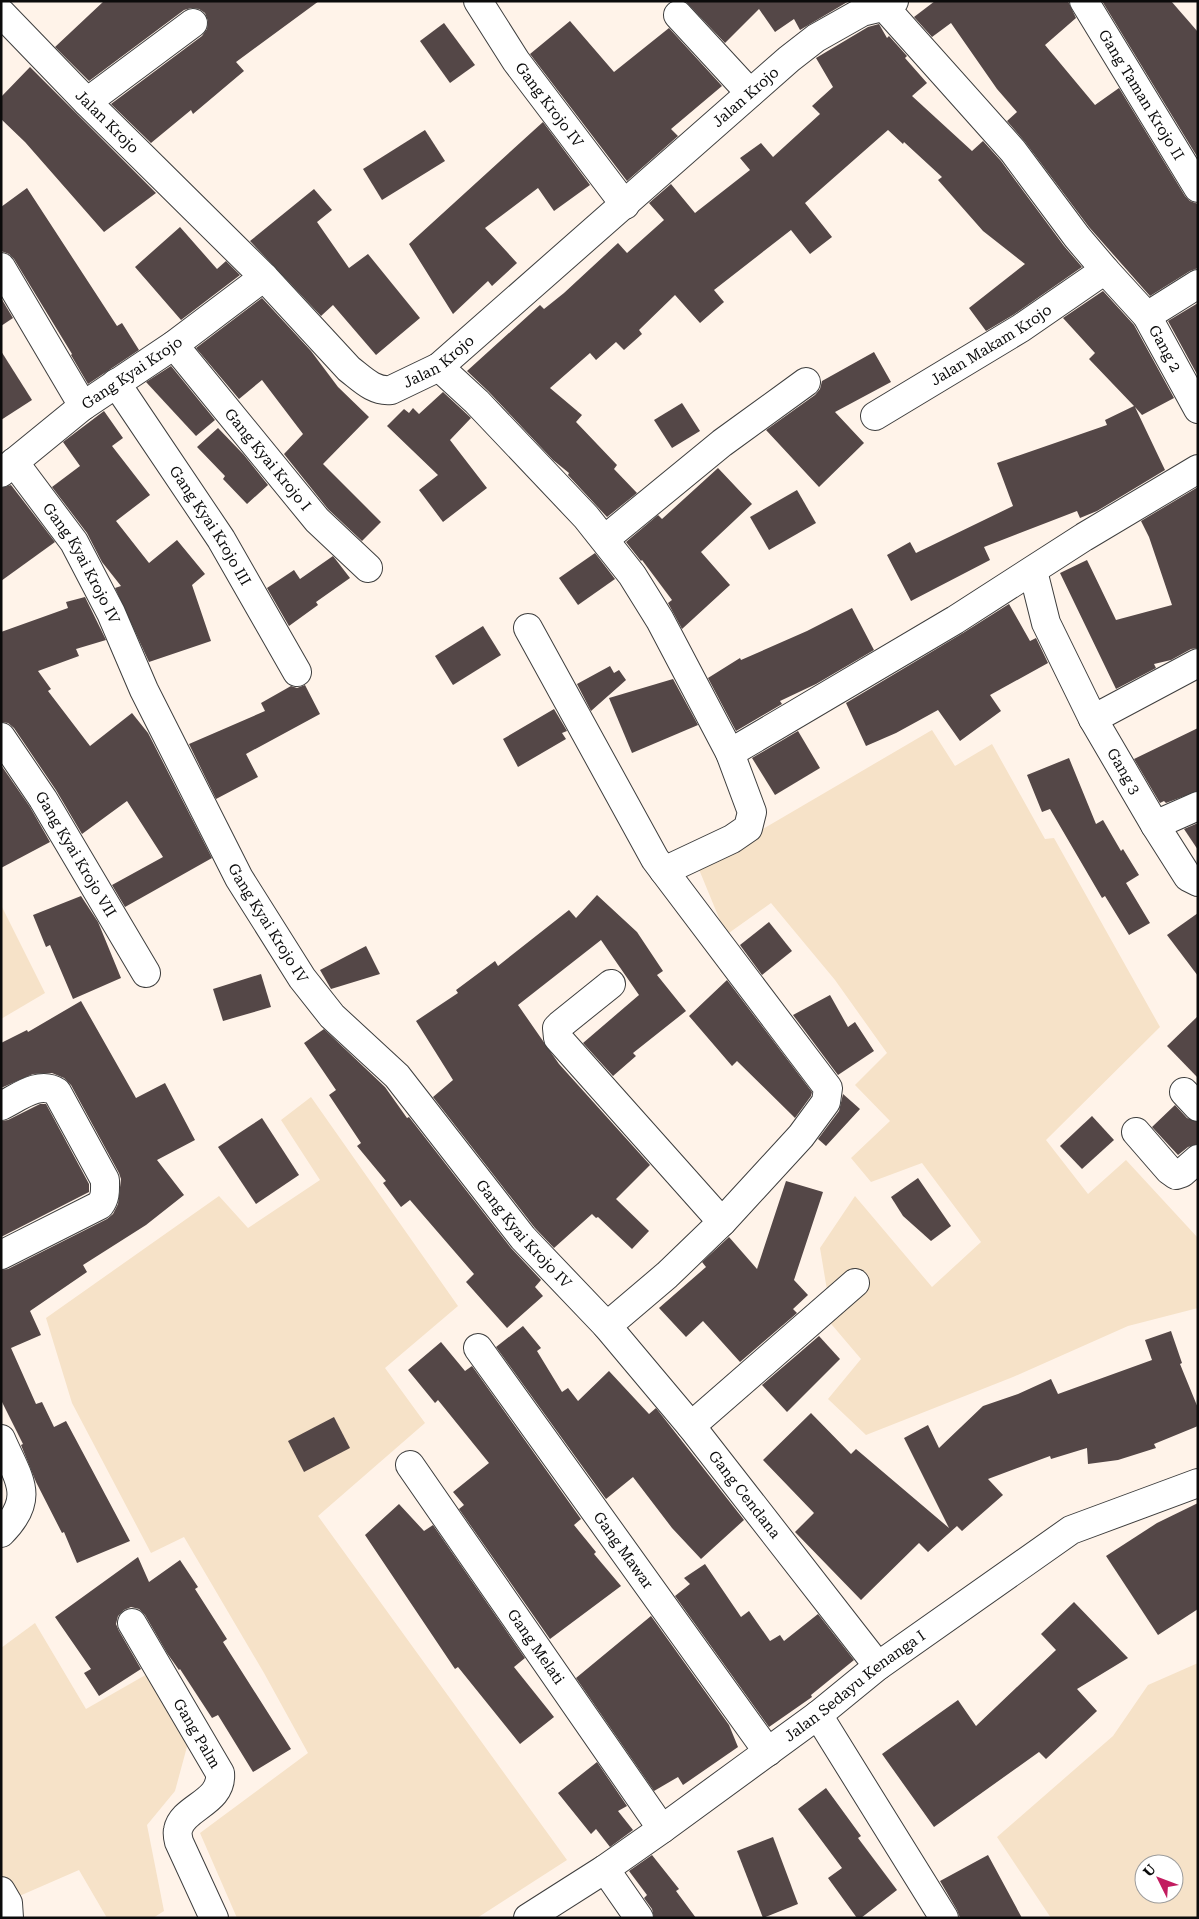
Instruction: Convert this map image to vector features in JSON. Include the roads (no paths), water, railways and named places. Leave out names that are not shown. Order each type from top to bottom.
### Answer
[{"type":"street","name":"Gang Krojo IV","points":[[478,1],[516,61],[625,205]]},
{"type":"street","name":"Gang Taman Krojo II","points":[[1084,1],[1198,188]]},
{"type":"street","name":"Jalan Krojo","points":[[1,13],[87,102],[264,276],[350,369],[379,390],[391,390],[439,367],[750,93],[816,38],[862,12],[886,3]]},
{"type":"street","points":[[886,3],[1014,151],[1077,237],[1147,316],[1198,409]]},
{"type":"street","points":[[678,15],[750,93]]},
{"type":"street","points":[[87,102],[193,23]]},
{"type":"street","points":[[1,267],[83,406]]},
{"type":"street","name":"Jalan Makam Krojo","points":[[875,416],[1021,328],[1105,270]]},
{"type":"street","name":"Gang Kyai Krojo","points":[[7,467],[83,406],[174,345],[264,276]]},
{"type":"street","points":[[1147,316],[1198,284]]},
{"type":"street","name":"Gang Kyai Krojo I","points":[[174,345],[317,520],[368,568]]},
{"type":"street","points":[[439,367],[477,402],[605,539],[632,575],[660,620],[730,753],[752,812],[748,828],[732,839],[664,871]]},
{"type":"street","points":[[605,539],[722,443],[806,382]]},
{"type":"street","name":"Gang Kyai Krojo III","points":[[116,383],[220,539],[297,672]]},
{"type":"street","name":"Gang Kyai Krojo IV","points":[[7,467],[74,542],[111,613],[144,690],[239,878],[302,978],[332,1016],[397,1076],[523,1238],[607,1326]]},
{"type":"street","points":[[730,753],[946,625],[1084,537],[1198,469]]},
{"type":"street","name":"Gang 3","points":[[1033,571],[1046,623],[1092,719],[1188,877],[1198,882]]},
{"type":"street","points":[[528,628],[655,859],[828,1088],[826,1102],[802,1136],[722,1222],[666,1275],[607,1326]]},
{"type":"street","points":[[1092,719],[1198,663]]},
{"type":"street","name":"Gang Kyai Krojo VII","points":[[1,737],[43,800],[146,973]]},
{"type":"street","points":[[1155,825],[1198,806]]},
{"type":"street","points":[[611,984],[557,1028],[558,1038],[722,1222]]},
{"type":"street","points":[[1,1106],[43,1086],[57,1092],[105,1180],[105,1199],[100,1205],[1,1255]]},
{"type":"street","points":[[1136,1132],[1176,1175],[1182,1174],[1198,1159]]},
{"type":"street","points":[[692,1426],[855,1283]]},
{"type":"street","name":"Gang Cendana","points":[[607,1326],[692,1426],[878,1666]]},
{"type":"street","name":"Gang Mawar","points":[[478,1348],[768,1752]]},
{"type":"street","points":[[1,1439],[23,1491],[20,1509],[1,1533]]},
{"type":"street","name":"Gang Melati","points":[[410,1466],[662,1829]]},
{"type":"street","name":"Jalan Sedayu Kenanga I","points":[[528,1918],[605,1869],[662,1829],[818,1715],[878,1666],[1071,1530],[1198,1483]]},
{"type":"street","name":"Gang Palm","points":[[132,1623],[220,1773],[221,1782],[217,1791],[182,1821],[178,1830],[179,1842],[214,1918]]},
{"type":"street","points":[[818,1715],[944,1918]]},
{"type":"street","points":[[605,1869],[639,1918]]},
{"type":"street","points":[[1,1891],[8,1903],[9,1918]]}]
